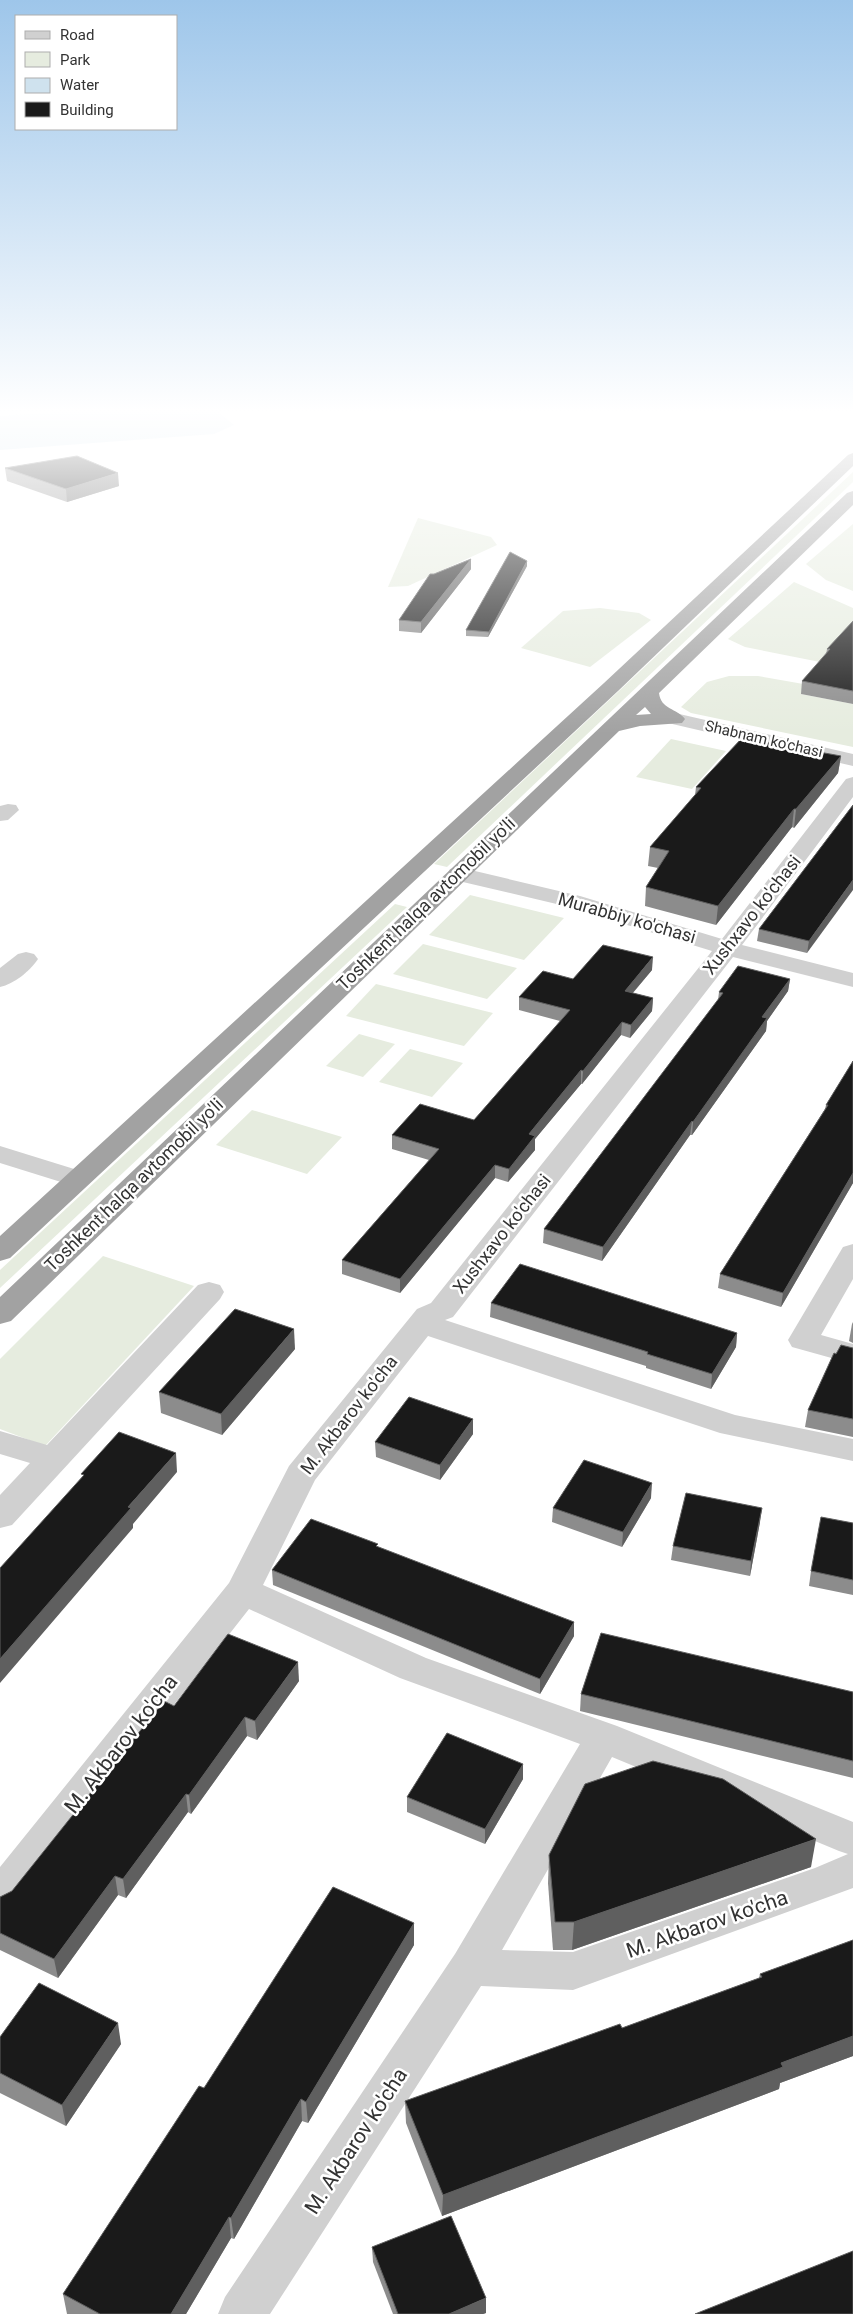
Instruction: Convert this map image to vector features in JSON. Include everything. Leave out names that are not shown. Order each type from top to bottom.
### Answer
[{"type":"highway","name":"Toshkent halqa avtomobil yo'li","points":[[0,1252],[77,1179],[406,878],[789,518]]},
{"type":"highway","name":"Toshkent halqa avtomobil yo'li","points":[[0,1314],[830,518]]},
{"type":"highway","points":[[649,691],[648,699],[654,706],[675,719]]},
{"type":"highway","points":[[611,728],[640,720],[675,719]]},
{"type":"highway","points":[[406,878],[451,881]]},
{"type":"street","name":"Shabnam ko'chasi","points":[[675,719],[853,760]]},
{"type":"street","name":"Xushxavo ko'chasi","points":[[422,1323],[428,1316],[442,1310],[728,948],[853,783]]},
{"type":"street","name":"Murabbiy ko'chasi","points":[[451,881],[572,901],[728,948],[853,980]]},
{"type":"street","points":[[0,980],[26,959]]},
{"type":"street","points":[[0,1154],[77,1179]]},
{"type":"street","points":[[853,1253],[803,1340],[853,1354]]},
{"type":"street","points":[[0,1516],[209,1292]]},
{"type":"street","points":[[422,1323],[731,1425],[853,1450]]},
{"type":"street","name":"M. Akbarov ko'cha","points":[[0,1898],[243,1591],[301,1474],[422,1323]]},
{"type":"street","points":[[0,1442],[53,1459]]},
{"type":"street","points":[[243,1591],[413,1668],[604,1737],[853,1839]]},
{"type":"street","name":"M. Akbarov ko'cha","points":[[242,2314],[470,1967],[604,1737]]},
{"type":"street","name":"M. Akbarov ko'cha","points":[[470,1967],[573,1971],[828,1881],[853,1869]]},
{"type":"green space","points":[[418,518],[491,537],[497,545],[408,586],[388,587]]},
{"type":"green space","points":[[804,518],[815,518],[447,867],[434,864]]},
{"type":"green space","points":[[853,524],[853,591],[826,580],[806,564]]},
{"type":"green space","points":[[794,582],[853,608],[853,629],[820,662],[745,647],[728,639]]},
{"type":"green space","points":[[600,608],[639,613],[651,620],[590,667],[521,648],[563,611]]},
{"type":"green space","points":[[729,676],[758,676],[809,685],[801,694],[853,704],[853,747],[691,713],[681,707],[707,682]]},
{"type":"green space","points":[[671,739],[726,751],[692,789],[636,777]]},
{"type":"green space","points":[[470,895],[564,918],[524,960],[429,935]]},
{"type":"green space","points":[[395,904],[407,907],[0,1288],[0,1270]]},
{"type":"green space","points":[[423,944],[517,968],[487,999],[393,974]]},
{"type":"green space","points":[[376,984],[493,1013],[464,1046],[346,1016]]},
{"type":"green space","points":[[359,1034],[395,1044],[363,1077],[326,1066]]},
{"type":"green space","points":[[410,1049],[463,1063],[432,1097],[379,1082]]},
{"type":"green space","points":[[252,1110],[342,1137],[307,1174],[216,1145]]},
{"type":"green space","points":[[103,1256],[194,1286],[45,1446],[0,1429],[0,1359]]},
{"type":"building","points":[[510,552],[527,561],[489,632],[466,630]]},
{"type":"building","points":[[471,559],[421,622],[399,620],[430,574]]},
{"type":"building","points":[[853,621],[853,691],[802,681],[830,649],[827,649]]},
{"type":"building","points":[[742,738],[841,756],[794,809],[718,906],[646,887],[669,851],[650,847],[701,788],[696,787]]},
{"type":"building","points":[[853,805],[853,880],[809,941],[759,929]]},
{"type":"building","points":[[603,945],[653,957],[625,991],[653,998],[631,1025],[622,1022],[529,1134],[535,1136],[509,1169],[495,1165],[400,1279],[342,1260],[439,1149],[392,1135],[420,1104],[474,1120],[570,1010],[519,997],[543,971],[573,979]]},
{"type":"building","points":[[738,966],[790,979],[762,1017],[767,1018],[603,1247],[544,1229],[723,993],[719,992]]},
{"type":"building","points":[[853,1061],[853,1173],[783,1293],[720,1274],[828,1105],[826,1105]]},
{"type":"building","points":[[520,1264],[737,1333],[712,1374],[491,1303]]},
{"type":"building","points":[[235,1309],[294,1329],[221,1414],[159,1392]]},
{"type":"building","points":[[841,1345],[853,1348],[853,1419],[808,1410],[834,1353],[836,1354]]},
{"type":"building","points":[[409,1397],[473,1419],[440,1465],[375,1442]]},
{"type":"building","points":[[119,1432],[176,1453],[128,1507],[131,1508],[0,1659],[0,1568],[84,1475],[81,1474]]},
{"type":"building","points":[[584,1460],[652,1483],[623,1532],[553,1508]]},
{"type":"building","points":[[686,1493],[762,1508],[751,1561],[673,1546]]},
{"type":"building","points":[[821,1517],[853,1523],[853,1580],[811,1571]]},
{"type":"building","points":[[311,1519],[574,1622],[540,1679],[272,1570]]},
{"type":"building","points":[[601,1633],[853,1692],[853,1761],[581,1694]]},
{"type":"building","points":[[228,1634],[298,1662],[255,1721],[245,1717],[189,1795],[186,1794],[123,1879],[115,1876],[54,1959],[0,1933],[0,1897],[12,1891],[164,1701],[174,1706]]},
{"type":"building","points":[[447,1733],[523,1764],[485,1829],[407,1797]]},
{"type":"building","points":[[653,1761],[723,1779],[816,1839],[574,1922],[555,1922],[549,1855],[585,1784]]},
{"type":"building","points":[[333,1887],[414,1923],[306,2102],[301,2099],[231,2218],[229,2217],[171,2314],[100,2314],[63,2294],[199,2086],[204,2088]]},
{"type":"building","points":[[853,1940],[853,2036],[781,2063],[783,2067],[443,2195],[405,2101],[620,2024],[622,2028],[762,1977],[760,1974]]},
{"type":"building","points":[[39,1983],[118,2023],[62,2105],[0,2073],[0,2037]]},
{"type":"building","points":[[451,2216],[486,2298],[449,2314],[398,2314],[372,2247]]},
{"type":"building","points":[[853,2251],[853,2314],[695,2314]]}]
